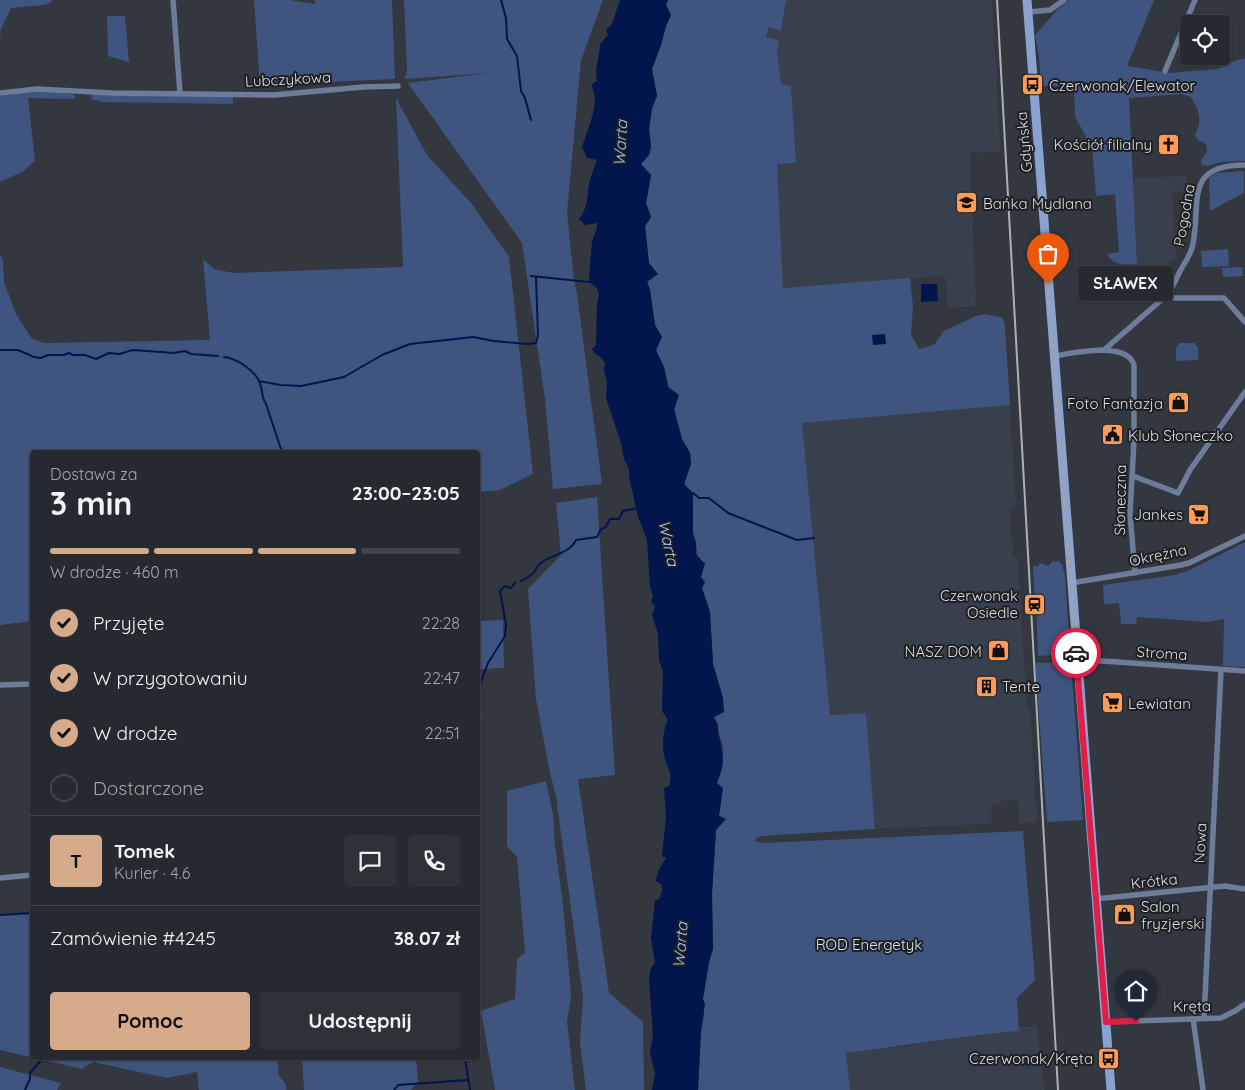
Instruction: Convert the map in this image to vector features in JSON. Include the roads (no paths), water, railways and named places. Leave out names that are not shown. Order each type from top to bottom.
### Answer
[{"type":"main road","name":"Gdyńska","points":[[1027,0],[1111,1090]]},
{"type":"street","points":[[173,0],[180,93]]},
{"type":"street","points":[[1028,12],[1047,10],[1064,0]]},
{"type":"street","points":[[1165,71],[1195,0]]},
{"type":"street","name":"Lubczykowa","points":[[0,93],[37,89],[112,93],[274,95],[363,87],[398,86]]},
{"type":"street","name":"Pogodna","points":[[1104,350],[1167,295],[1175,285],[1194,243],[1196,203],[1204,177],[1216,169],[1245,165]]},
{"type":"street","points":[[1167,295],[1174,298],[1224,298],[1245,322]]},
{"type":"street","name":"Słoneczna","points":[[1054,356],[1104,350],[1129,356],[1134,365],[1133,476],[1130,514],[1135,573]]},
{"type":"street","points":[[1133,476],[1178,493],[1190,470],[1245,392]]},
{"type":"street","name":"Okrężna","points":[[1071,583],[1189,563],[1245,536]]},
{"type":"street","name":"Stroma","points":[[1077,661],[1103,661],[1245,671]]},
{"type":"street","name":"Nowa","points":[[1204,1018],[1222,670]]},
{"type":"street","points":[[0,685],[30,684]]},
{"type":"street","points":[[0,878],[30,875]]},
{"type":"street","name":"Krótka","points":[[1095,899],[1225,886],[1245,889]]},
{"type":"street","name":"Kręta","points":[[1106,1022],[1221,1018],[1236,1012],[1245,1004]]},
{"type":"street","points":[[1193,1018],[1203,1090]]},
{"type":"water","name":"Warta","points":[[620,0],[668,0],[666,5],[671,15],[652,69],[657,96],[652,108],[649,129],[651,147],[649,155],[641,164],[651,175],[646,203],[651,217],[645,226],[649,263],[658,274],[647,282],[655,325],[662,337],[656,350],[664,367],[668,387],[679,395],[674,410],[682,439],[690,453],[691,464],[684,484],[693,493],[693,533],[696,543],[696,554],[705,564],[701,577],[705,582],[702,588],[710,612],[713,664],[723,698],[724,712],[714,717],[723,755],[717,783],[723,788],[719,816],[726,819],[716,830],[712,893],[713,949],[703,999],[705,1004],[701,1032],[698,1090],[652,1090],[655,1074],[650,1053],[653,1035],[649,980],[651,968],[655,963],[651,938],[655,901],[659,899],[662,892],[662,885],[656,881],[666,858],[662,856],[666,816],[664,788],[669,786],[671,777],[664,755],[663,742],[668,720],[662,711],[663,671],[659,661],[658,634],[652,615],[655,606],[651,602],[653,595],[650,587],[647,540],[638,517],[629,469],[624,459],[621,443],[606,398],[605,363],[592,349],[596,345],[599,294],[597,288],[589,282],[589,277],[592,241],[597,223],[585,225],[579,219],[586,207],[590,181],[597,160],[587,158],[582,147],[594,106],[595,98],[592,84],[597,81],[596,72],[600,44],[608,35],[606,30],[612,24]]},
{"type":"water","points":[[921,284],[937,284],[938,301],[921,302]]},
{"type":"water","points":[[885,334],[886,344],[873,345],[872,335]]},
{"type":"waterway","points":[[501,0],[506,18],[507,39],[517,56],[521,91],[531,120]]},
{"type":"waterway","points":[[531,276],[589,282]]},
{"type":"waterway","points":[[259,381],[301,386],[344,377],[382,355],[410,344],[473,337],[494,341],[536,343],[538,335],[536,277]]},
{"type":"waterway","points":[[0,350],[18,350],[41,358],[48,355],[64,355],[69,353],[85,355],[96,359],[109,353],[119,354],[133,350],[174,353],[185,351],[191,354],[218,356]]},
{"type":"waterway","points":[[224,357],[239,362],[257,377],[281,450]]},
{"type":"waterway","points":[[693,493],[699,498],[709,498],[728,513],[797,540],[814,538]]},
{"type":"waterway","points":[[521,581],[534,572],[541,563],[566,551],[576,540],[597,537],[610,519],[619,519],[623,511],[637,508]]},
{"type":"waterway","points":[[480,685],[488,663],[505,636],[506,625],[500,591],[505,586],[511,588],[515,583]]},
{"type":"waterway","points":[[0,915],[30,913]]},
{"type":"waterway","points":[[25,1090],[30,1079],[30,1073],[41,1060]]},
{"type":"waterway","points":[[465,1060],[470,1090]]},
{"type":"waterway","points":[[394,1090],[398,1085],[468,1080]]},
{"type":"railway","points":[[997,0],[1058,1090]]},
{"type":"place","name":"Czerwonak/Elewator","points":[[1033,85]]},
{"type":"place","name":"Kościół filialny","points":[[1168,144]]},
{"type":"place","name":"Bańka Mydlana","points":[[967,203]]},
{"type":"place","name":"SŁAWEX","points":[[1048,284]]},
{"type":"place","name":"Foto Fantazja","points":[[1179,403]]},
{"type":"place","name":"Klub Słoneczko","points":[[1112,435]]},
{"type":"place","name":"Jankes","points":[[1199,514]]},
{"type":"place","name":"Czerwonak Osiedle","points":[[1034,604]]},
{"type":"place","name":"NASZ DOM","points":[[998,651]]},
{"type":"place","name":"Tente","points":[[986,686]]},
{"type":"place","name":"Lewiatan","points":[[1112,703]]},
{"type":"place","name":"Salon fryzjerski","points":[[1125,915]]},
{"type":"place","name":"Czerwonak/Kręta","points":[[1109,1058]]},
{"type":"park label","name":"ROD Energetyk","points":[[869,944]]}]
